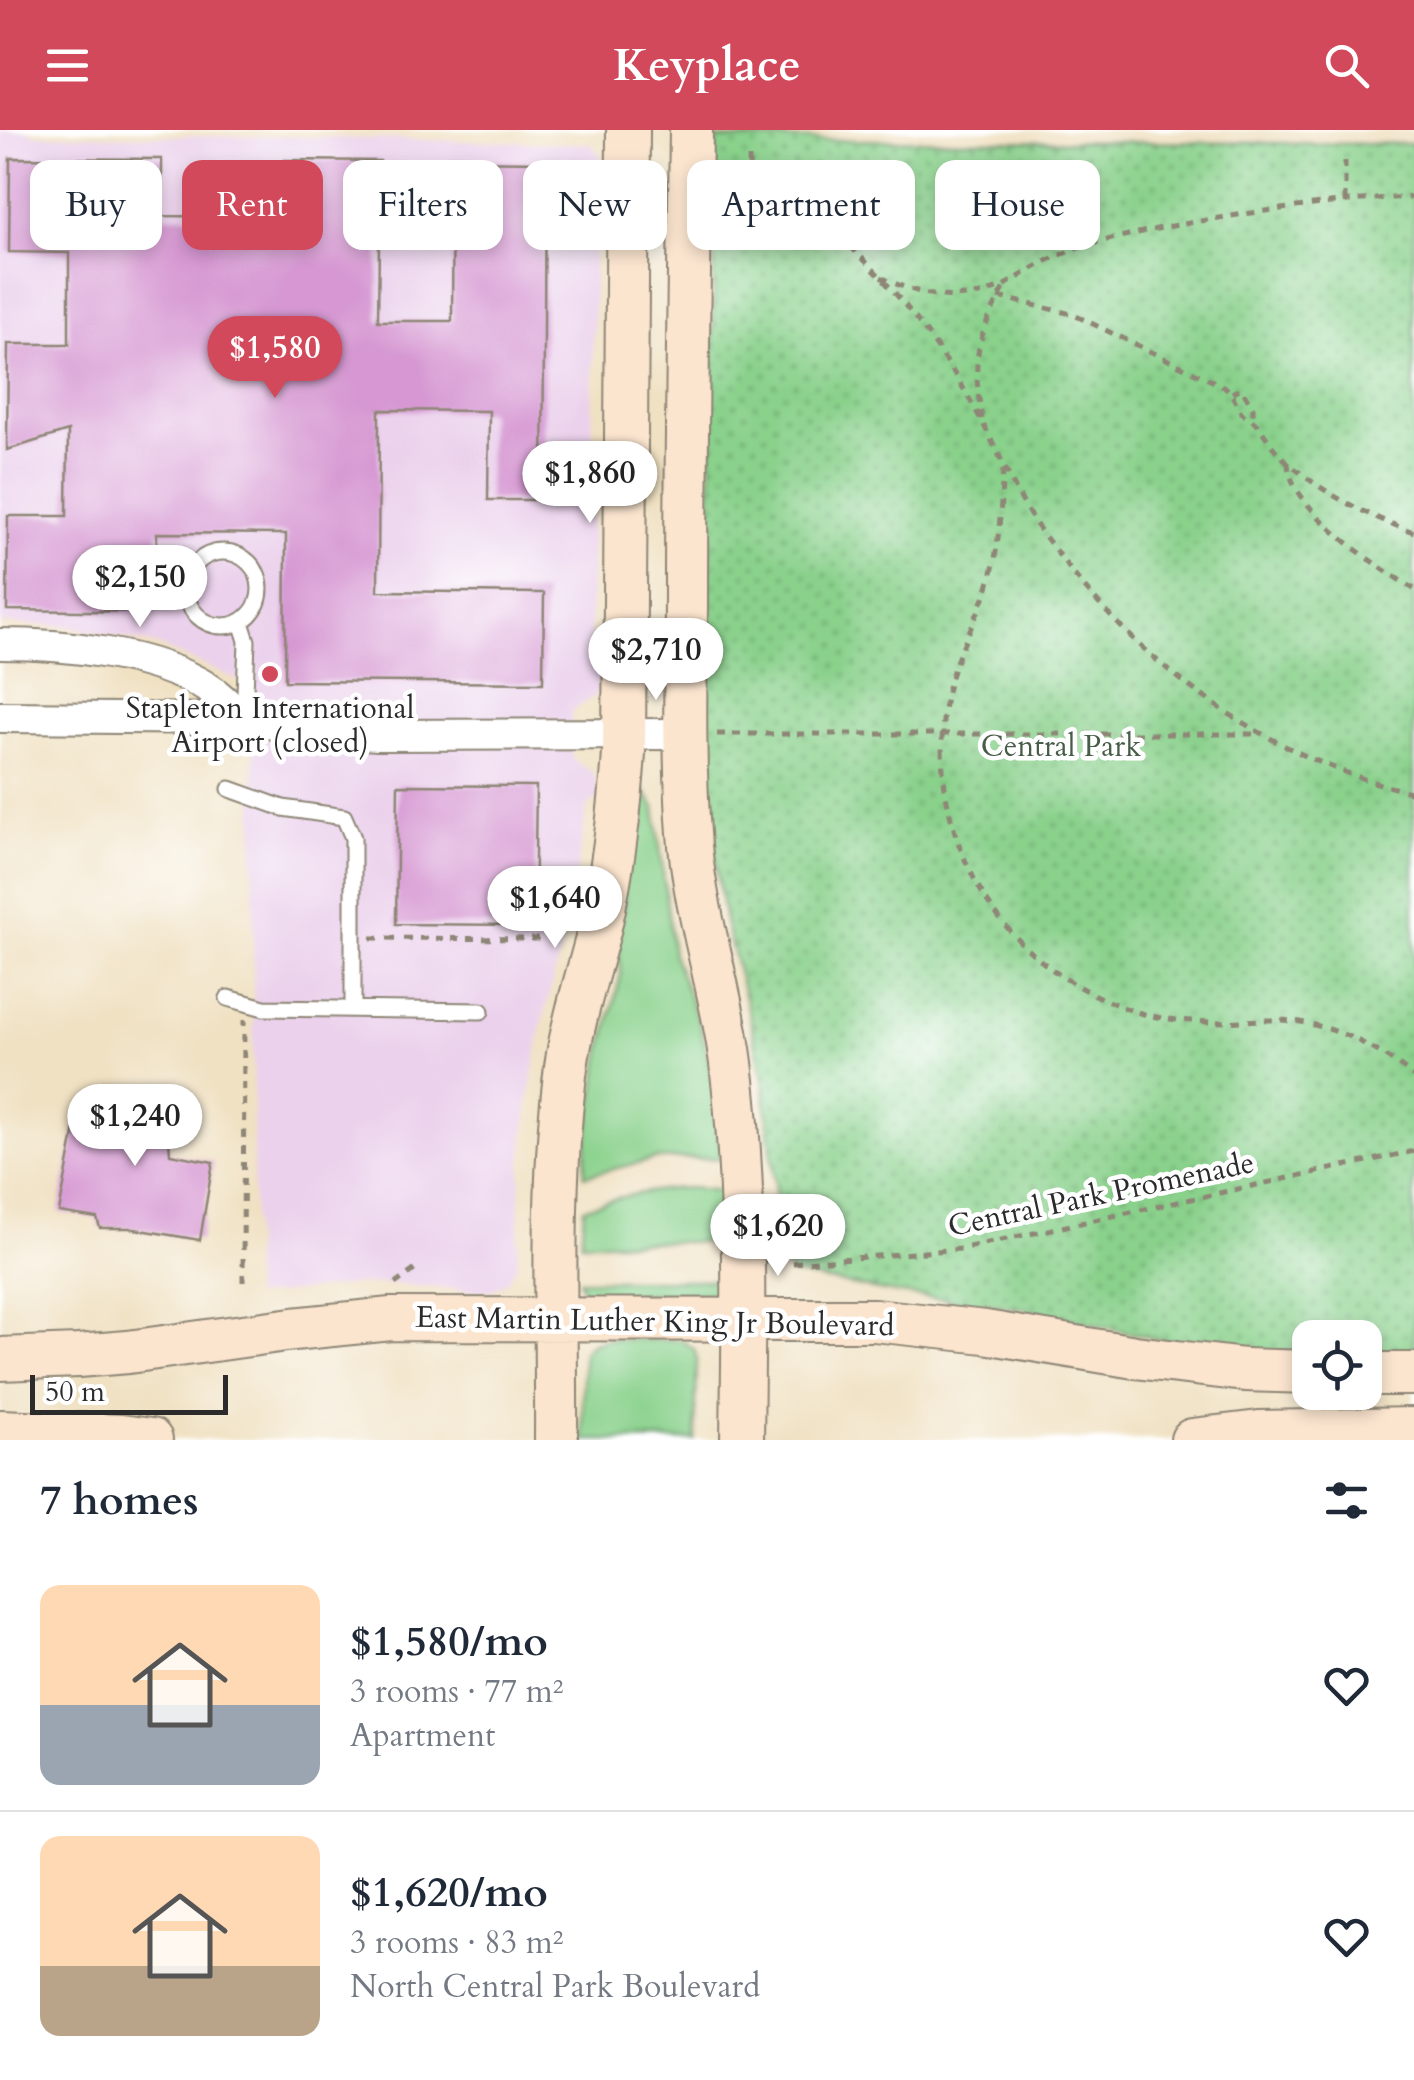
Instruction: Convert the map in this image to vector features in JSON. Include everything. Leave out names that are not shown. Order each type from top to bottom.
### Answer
[{"type":"main road","points":[[556,1440],[557,1155],[566,1064],[600,927],[619,824],[625,733],[628,130]]},
{"type":"main road","points":[[691,130],[686,778],[692,873],[728,1046],[737,1125],[742,1440]]},
{"type":"main road","name":"East Martin Luther King Jr Boulevard","points":[[0,1359],[128,1352],[375,1320],[743,1318],[874,1320],[985,1332],[1134,1357],[1292,1371]]},
{"type":"main road","points":[[0,1431],[151,1440]]},
{"type":"main road","points":[[1192,1440],[1259,1432],[1389,1432]]},
{"type":"street","points":[[0,644],[104,652],[169,670],[209,688],[244,719]]},
{"type":"street","points":[[0,717],[244,719],[309,730],[378,734],[686,734]]},
{"type":"street","points":[[1385,1374],[1389,1432]]},
{"type":"lane","points":[[212,553],[236,554],[247,560],[260,581],[257,604],[241,622],[216,626],[204,622],[188,603],[187,578],[212,553]]},
{"type":"lane","points":[[241,622],[247,641],[244,719]]},
{"type":"lane","points":[[230,789],[283,808],[344,816],[352,838],[352,1009]]},
{"type":"lane","points":[[236,1001],[264,1008],[481,1010]]},
{"type":"path","points":[[749,158],[750,182],[788,199],[824,224],[920,324],[982,422],[1028,513],[1080,584],[1128,636],[1178,678],[1264,734],[1344,772],[1414,793]]},
{"type":"path","points":[[1344,160],[1345,202]]},
{"type":"path","points":[[878,276],[929,295],[984,293],[1079,248],[1135,234],[1276,209],[1414,198]]},
{"type":"path","points":[[982,422],[975,374],[978,346],[1007,284]]},
{"type":"path","points":[[1000,297],[1072,314],[1225,387],[1232,392],[1242,414],[1253,420],[1288,462],[1356,508],[1414,532]]},
{"type":"path","points":[[1232,392],[1241,388],[1252,408],[1253,420]]},
{"type":"path","points":[[1288,462],[1291,482],[1315,512],[1351,546],[1414,589]]},
{"type":"path","points":[[1003,466],[996,561],[951,676],[943,735],[944,791],[956,839],[992,910],[1052,970],[1113,1004],[1168,1019],[1294,1021],[1323,1028],[1378,1051],[1414,1078]]},
{"type":"path","points":[[686,734],[1264,734]]},
{"type":"path","points":[[352,938],[543,939]]},
{"type":"path","points":[[236,1001],[243,1282]]},
{"type":"path","name":"Central Park Promenade","points":[[794,1264],[960,1249],[1414,1150]]},
{"type":"shaded area","points":[[0,130],[36,135],[591,144],[602,160],[523,160],[523,250],[594,253],[590,658],[600,668],[599,689],[571,711],[572,759],[593,773],[599,797],[587,807],[570,911],[541,1028],[521,1171],[517,1265],[505,1283],[492,1290],[476,1291],[360,1284],[253,1297],[254,687],[159,646],[69,626],[0,624]]},
{"type":"green space","name":"Central Park","points":[[716,139],[1414,144],[1414,1354],[1382,1353],[1382,1320],[1292,1320],[1292,1353],[1259,1353],[1162,1340],[1020,1308],[900,1294],[791,1274],[777,1248],[764,1083],[725,922],[711,834],[707,724],[714,250],[915,250],[915,160],[716,160]]},
{"type":"green space","points":[[638,783],[655,807],[673,954],[700,1025],[712,1071],[721,1158],[655,1159],[584,1176],[601,1054],[621,974],[617,936]]},
{"type":"green space","points":[[689,1188],[722,1191],[724,1242],[581,1242],[584,1208],[636,1194]]},
{"type":"green space","points":[[579,1280],[726,1280],[726,1286],[717,1294],[590,1294],[583,1291]]},
{"type":"green space","points":[[609,1339],[681,1340],[694,1349],[695,1440],[583,1440],[583,1352],[591,1344]]},
{"type":"building","points":[[10,158],[162,159],[30,160],[30,250],[162,250],[162,216],[182,216],[182,250],[323,250],[323,160],[343,161],[343,250],[379,250],[378,321],[452,321],[452,250],[503,250],[503,162],[523,162],[523,250],[544,250],[543,500],[488,500],[489,411],[379,410],[378,591],[544,593],[543,683],[285,681],[286,534],[157,533],[156,612],[7,610],[8,516],[67,516],[68,431],[7,450],[8,344],[69,344],[69,253],[9,252]]},
{"type":"building","points":[[398,785],[536,786],[534,925],[396,924]]},
{"type":"building","points":[[171,1091],[182,1099],[185,1110],[181,1120],[168,1128],[170,1154],[213,1162],[200,1240],[129,1228],[100,1228],[97,1218],[59,1212],[79,1108],[99,1111],[99,1099],[152,1099]]},
{"type":"place","name":"Stapleton International Airport (closed)","points":[[270,674]]}]
